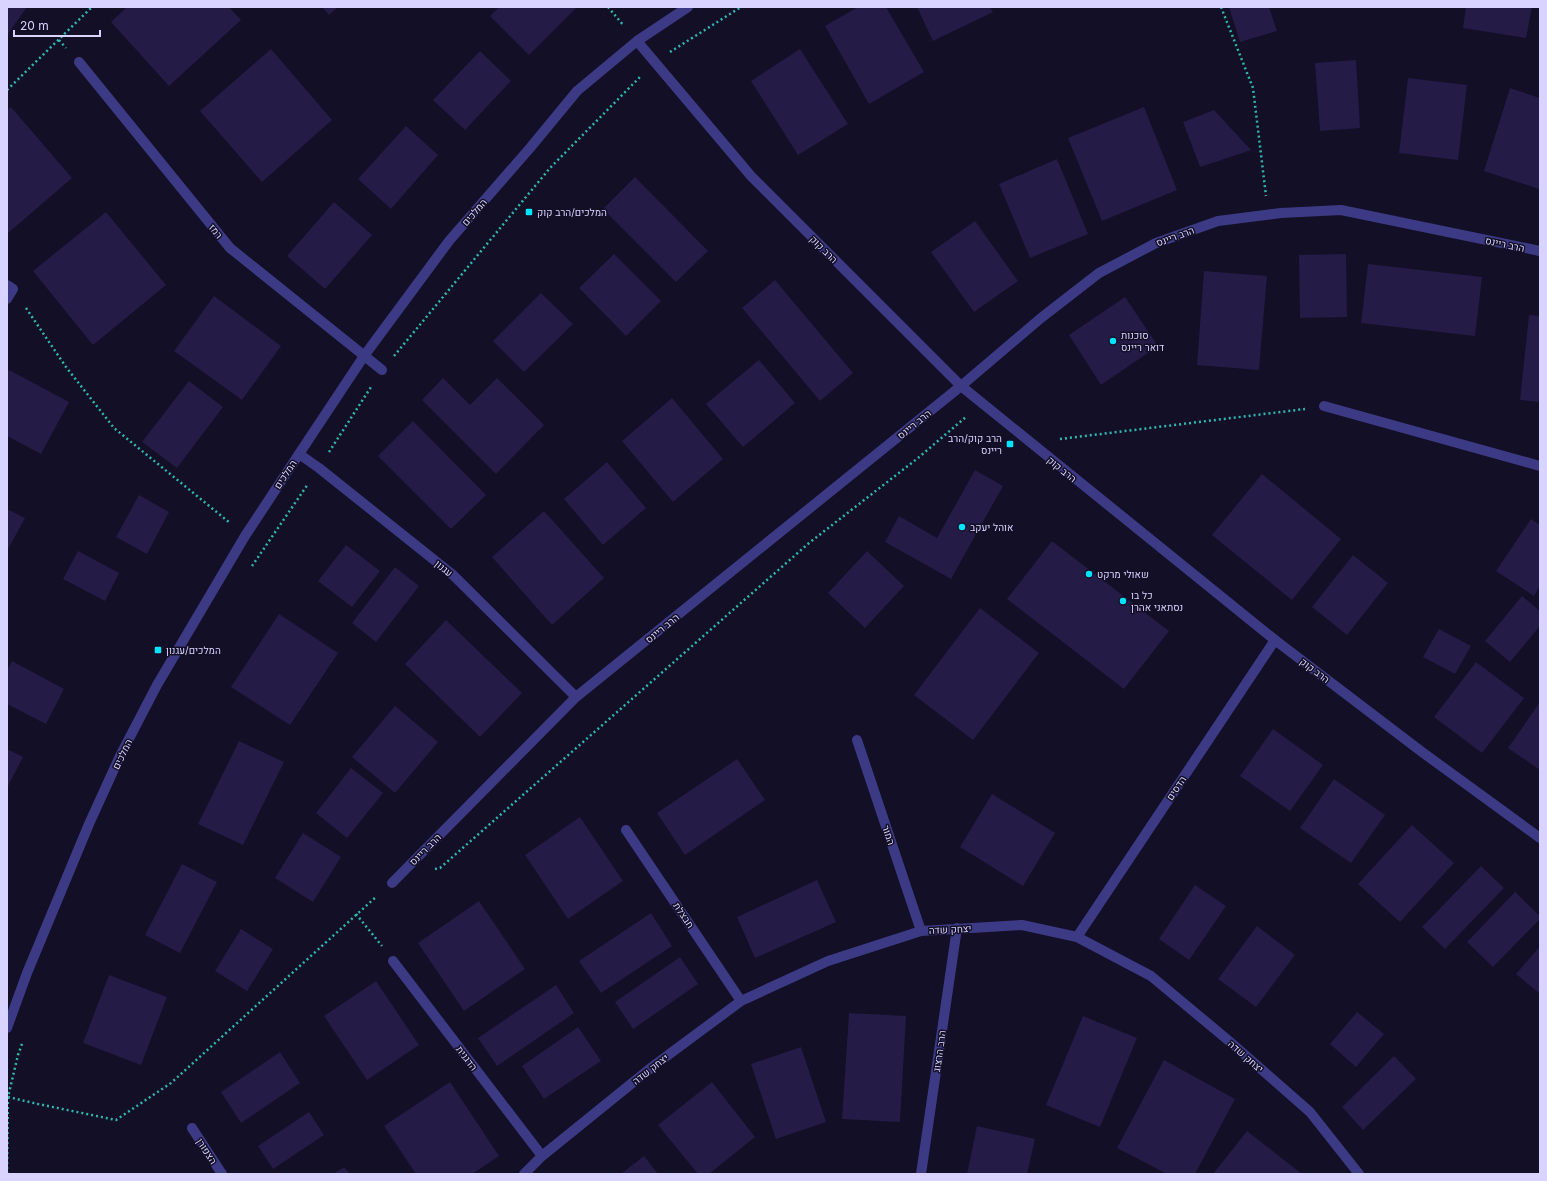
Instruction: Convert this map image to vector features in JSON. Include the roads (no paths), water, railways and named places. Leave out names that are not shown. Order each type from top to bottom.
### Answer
[{"type":"street","name":"המלכים","points":[[7,1028],[27,974],[89,824],[120,756],[157,685],[245,536],[298,454],[364,356],[449,241],[530,148],[577,91],[637,41],[688,7]]},
{"type":"street","name":"הרב קוק","points":[[637,41],[656,61],[751,176],[961,386],[981,404],[1275,640],[1422,752],[1540,838]]},
{"type":"street","name":"רמז","points":[[79,62],[230,248],[382,370]]},
{"type":"street","name":"הרב ריינס","points":[[392,883],[576,697],[961,386],[1041,318],[1099,273],[1156,243],[1218,221],[1268,214],[1341,210],[1540,251]]},
{"type":"street","points":[[7,300],[10,287]]},
{"type":"street","points":[[1324,406],[1540,466]]},
{"type":"street","name":"עגנון","points":[[298,454],[319,468],[453,575],[576,697]]},
{"type":"street","name":"הדסים","points":[[1077,937],[1275,640]]},
{"type":"street","name":"המור","points":[[857,740],[921,931]]},
{"type":"street","name":"חבצלת","points":[[626,830],[741,1001]]},
{"type":"street","name":"יצחק שדה","points":[[524,1174],[542,1156],[652,1067],[741,1001],[828,961],[921,931],[1022,925],[1077,937],[1151,976],[1223,1036],[1310,1112],[1359,1174]]},
{"type":"street","name":"הרב הרצוג","points":[[922,1174],[957,928]]},
{"type":"street","name":"הדגנית","points":[[393,961],[542,1156]]},
{"type":"street","name":"הצפורן","points":[[192,1128],[222,1174]]},
{"type":"place","name":"המלכים/הרב קוק","points":[[529,212]]},
{"type":"place","name":"סוכנות דואר ריינס","points":[[1113,341]]},
{"type":"place","name":"הרב קוק/הרב ריינס","points":[[1010,444]]},
{"type":"place","name":"אוהל יעקב","points":[[962,527]]},
{"type":"place","name":"שאולי מרקט","points":[[1089,574]]},
{"type":"place","name":"כל בו נסתאני אהרן","points":[[1123,601]]},
{"type":"place","name":"המלכים/עגנון","points":[[158,650]]}]
